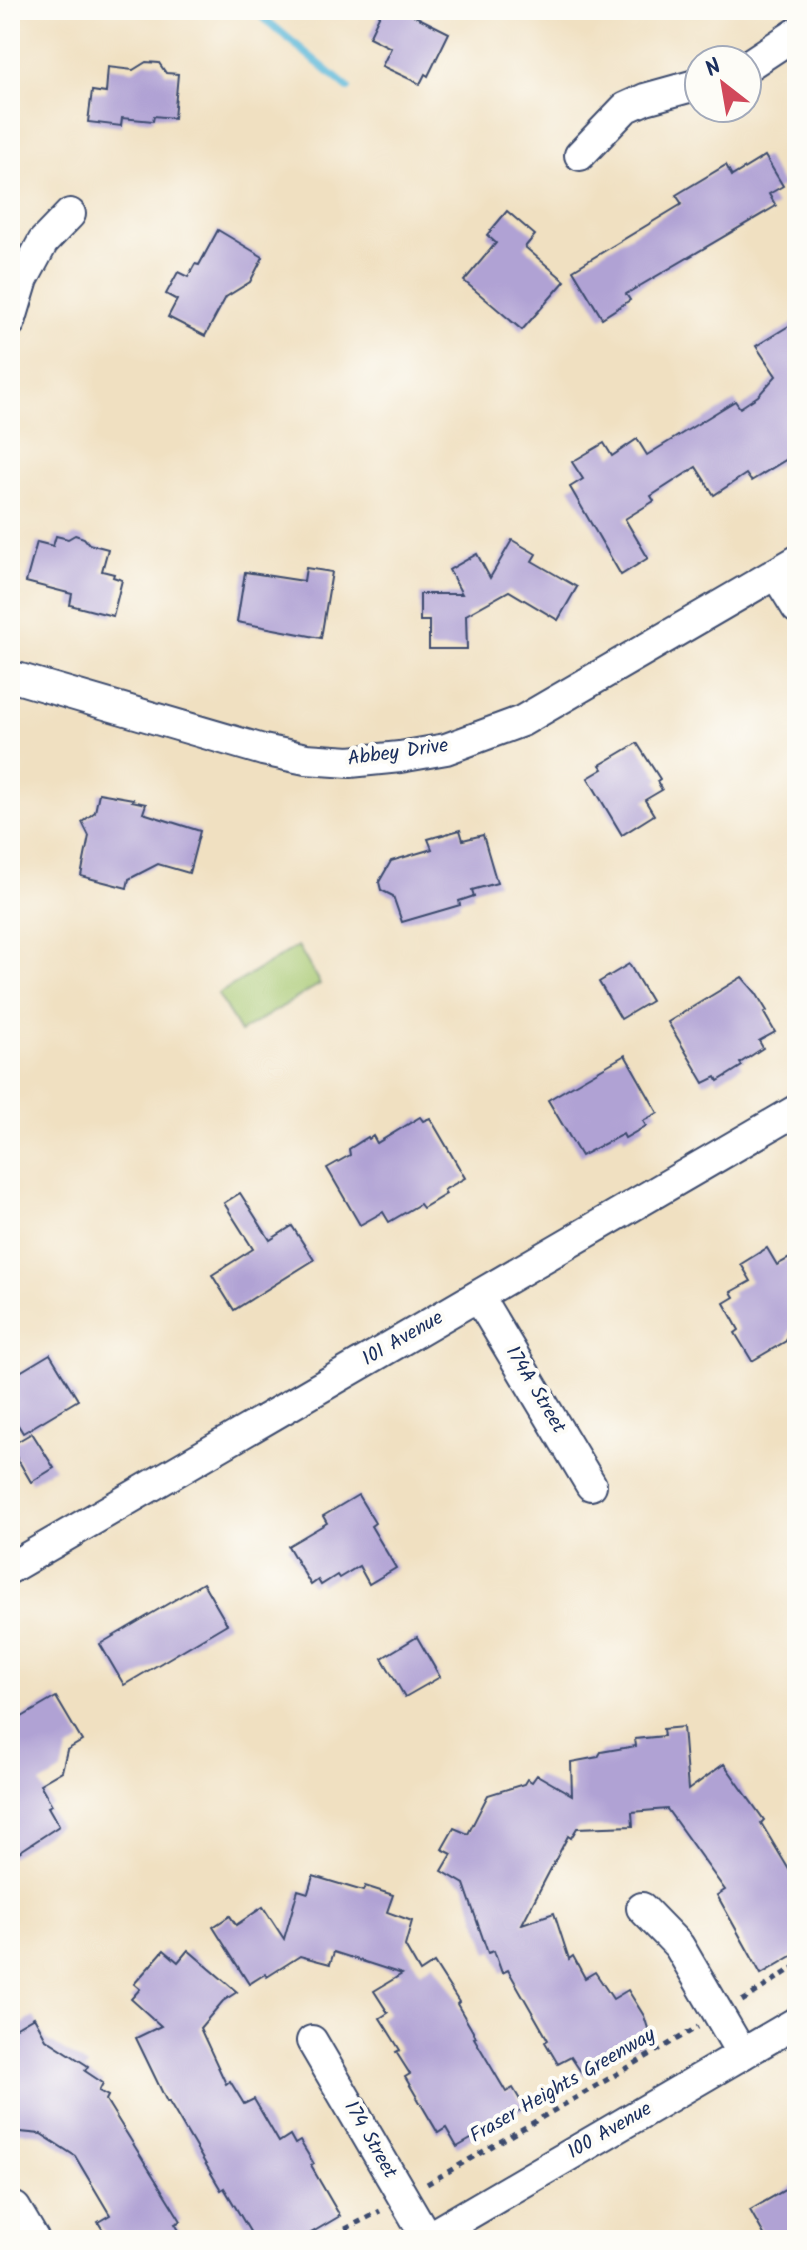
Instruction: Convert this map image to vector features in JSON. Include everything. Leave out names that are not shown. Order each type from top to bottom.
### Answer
[{"type":"street","points":[[763,55],[797,33]]},
{"type":"street","points":[[580,155],[625,108],[683,88]]},
{"type":"street","points":[[10,322],[23,279],[43,242],[70,214]]},
{"type":"street","points":[[786,567],[797,608]]},
{"type":"street","name":"Abbey Drive","points":[[10,676],[263,750],[306,759],[350,762],[400,757],[446,749],[522,721],[786,567]]},
{"type":"street","name":"101 Avenue","points":[[10,1568],[797,1110]]},
{"type":"street","name":"174A Street","points":[[478,1296],[591,1485]]},
{"type":"street","points":[[642,1908],[679,1946],[742,2054]]},
{"type":"street","name":"100 Avenue","points":[[425,2239],[797,2022]]},
{"type":"street","name":"174 Street","points":[[312,2041],[425,2239]]},
{"type":"street","points":[[15,2208],[34,2240]]},
{"type":"path","points":[[752,1995],[769,1981],[797,1966]]},
{"type":"path","name":"Fraser Heights Greenway","points":[[440,2176],[702,2024]]},
{"type":"path","points":[[324,2240],[368,2218]]},
{"type":"green space","points":[[298,946],[320,984],[240,1032],[218,994]]},
{"type":"building","points":[[382,10],[403,10],[449,33],[428,76],[425,74],[420,84],[382,66],[391,48],[369,37]]},
{"type":"building","points":[[146,62],[159,63],[166,73],[178,74],[174,118],[154,116],[153,121],[122,118],[121,126],[88,122],[92,91],[106,93],[108,67],[133,70]]},
{"type":"building","points":[[765,156],[783,186],[769,194],[776,206],[626,294],[630,300],[602,318],[573,270],[682,204],[676,195],[726,165],[732,176]]},
{"type":"building","points":[[507,211],[535,235],[525,247],[565,281],[522,330],[464,281],[496,243],[487,235]]},
{"type":"building","points":[[218,230],[263,257],[250,282],[226,297],[205,336],[168,317],[177,300],[166,294],[178,272],[188,277],[195,264],[199,265]]},
{"type":"building","points":[[797,321],[797,453],[751,481],[746,474],[714,495],[696,467],[651,496],[654,501],[625,519],[648,558],[621,575],[570,487],[583,479],[572,462],[604,443],[612,456],[637,439],[647,455],[735,401],[740,408],[758,396],[776,376],[756,346]]},
{"type":"building","points":[[75,535],[89,544],[108,549],[102,571],[122,580],[113,616],[70,605],[72,594],[26,582],[37,542],[53,546],[56,536],[68,539]]},
{"type":"building","points":[[512,540],[536,554],[532,561],[577,587],[558,620],[509,591],[466,615],[467,649],[429,649],[429,621],[420,621],[420,594],[462,594],[449,570],[477,554],[490,578]]},
{"type":"building","points":[[306,568],[332,572],[321,638],[237,622],[245,572],[304,581]]},
{"type":"building","points":[[637,743],[660,779],[657,781],[662,790],[645,800],[654,815],[622,835],[588,778],[603,769],[600,765]]},
{"type":"building","points":[[99,793],[133,799],[146,804],[143,813],[200,831],[189,873],[158,864],[129,879],[127,888],[81,876],[89,836],[82,822],[95,812]]},
{"type":"building","points":[[460,830],[463,840],[483,835],[497,883],[472,890],[474,896],[459,901],[460,905],[402,922],[393,896],[381,890],[379,882],[391,861],[432,849],[428,839]]},
{"type":"building","points":[[629,964],[651,1001],[621,1019],[599,982]]},
{"type":"building","points":[[742,977],[767,1011],[764,1013],[775,1032],[759,1041],[763,1048],[740,1063],[742,1066],[718,1081],[716,1077],[704,1083],[668,1022]]},
{"type":"building","points":[[625,1055],[658,1113],[643,1121],[646,1126],[625,1138],[623,1134],[581,1156],[548,1100]]},
{"type":"building","points":[[420,1117],[423,1121],[430,1118],[465,1178],[444,1190],[446,1194],[423,1208],[420,1204],[389,1222],[383,1212],[360,1225],[327,1168],[350,1155],[349,1149],[368,1137],[373,1136],[377,1143]]},
{"type":"building","points":[[240,1193],[270,1240],[292,1226],[314,1260],[234,1310],[212,1275],[253,1249],[224,1203]]},
{"type":"building","points":[[767,1248],[777,1265],[797,1254],[797,1325],[791,1329],[786,1341],[752,1361],[735,1333],[739,1330],[724,1303],[734,1297],[731,1292],[751,1281],[741,1264]]},
{"type":"building","points":[[50,1354],[78,1400],[23,1433],[10,1412],[10,1378]]},
{"type":"building","points":[[32,1433],[54,1468],[31,1482],[10,1446]]},
{"type":"building","points":[[358,1495],[375,1523],[371,1526],[396,1568],[369,1584],[359,1566],[339,1578],[337,1575],[321,1585],[318,1580],[311,1585],[288,1546],[327,1523],[323,1516]]},
{"type":"building","points":[[203,1583],[227,1624],[124,1685],[100,1644]]},
{"type":"building","points":[[417,1637],[440,1677],[405,1697],[382,1658]]},
{"type":"building","points":[[56,1697],[82,1741],[67,1750],[62,1771],[40,1784],[59,1826],[10,1858],[10,1724]]},
{"type":"building","points":[[683,1727],[688,1790],[724,1764],[764,1820],[761,1823],[797,1883],[797,1953],[761,1974],[717,1895],[725,1890],[667,1809],[632,1812],[633,1826],[577,1828],[571,1838],[568,1836],[522,1924],[554,1913],[569,1959],[573,1956],[585,1978],[595,1972],[613,1999],[628,1990],[644,2016],[651,2038],[633,2049],[631,2046],[583,2075],[571,2057],[558,2064],[545,2042],[548,2040],[508,1970],[502,1973],[494,1951],[488,1953],[464,1884],[442,1871],[452,1854],[442,1849],[454,1828],[468,1834],[488,1795],[524,1784],[527,1779],[532,1782],[537,1775],[572,1795],[571,1762],[598,1757],[601,1752],[636,1746],[635,1739],[664,1736],[663,1729]]},
{"type":"building","points":[[313,1876],[363,1891],[365,1886],[393,1895],[387,1912],[412,1921],[405,1946],[420,1972],[434,1963],[459,2002],[457,2004],[474,2038],[506,2092],[513,2088],[525,2108],[457,2147],[446,2128],[438,2133],[405,2077],[410,2074],[396,2052],[400,2050],[380,2018],[388,2013],[374,1991],[402,1974],[334,1952],[330,1964],[300,1956],[267,1977],[265,1974],[249,1984],[213,1927],[230,1916],[236,1925],[263,1907],[284,1939],[298,1890],[308,1893]]},
{"type":"building","points":[[164,1950],[178,1962],[188,1950],[237,1992],[223,2001],[200,2028],[226,2084],[230,2081],[244,2104],[254,2099],[279,2142],[290,2135],[295,2144],[300,2141],[340,2216],[299,2240],[255,2240],[167,2102],[136,2038],[161,2026],[131,1999],[140,1989],[134,1984]]},
{"type":"building","points":[[34,2017],[46,2039],[88,2066],[85,2071],[103,2083],[99,2091],[108,2096],[106,2100],[181,2221],[175,2224],[185,2240],[109,2240],[98,2222],[110,2215],[75,2156],[41,2134],[10,2131],[10,2031]]},
{"type":"building","points":[[797,2183],[797,2233],[785,2240],[767,2240],[750,2210]]},
{"type":"waterway","points":[[254,10],[348,88]]}]
